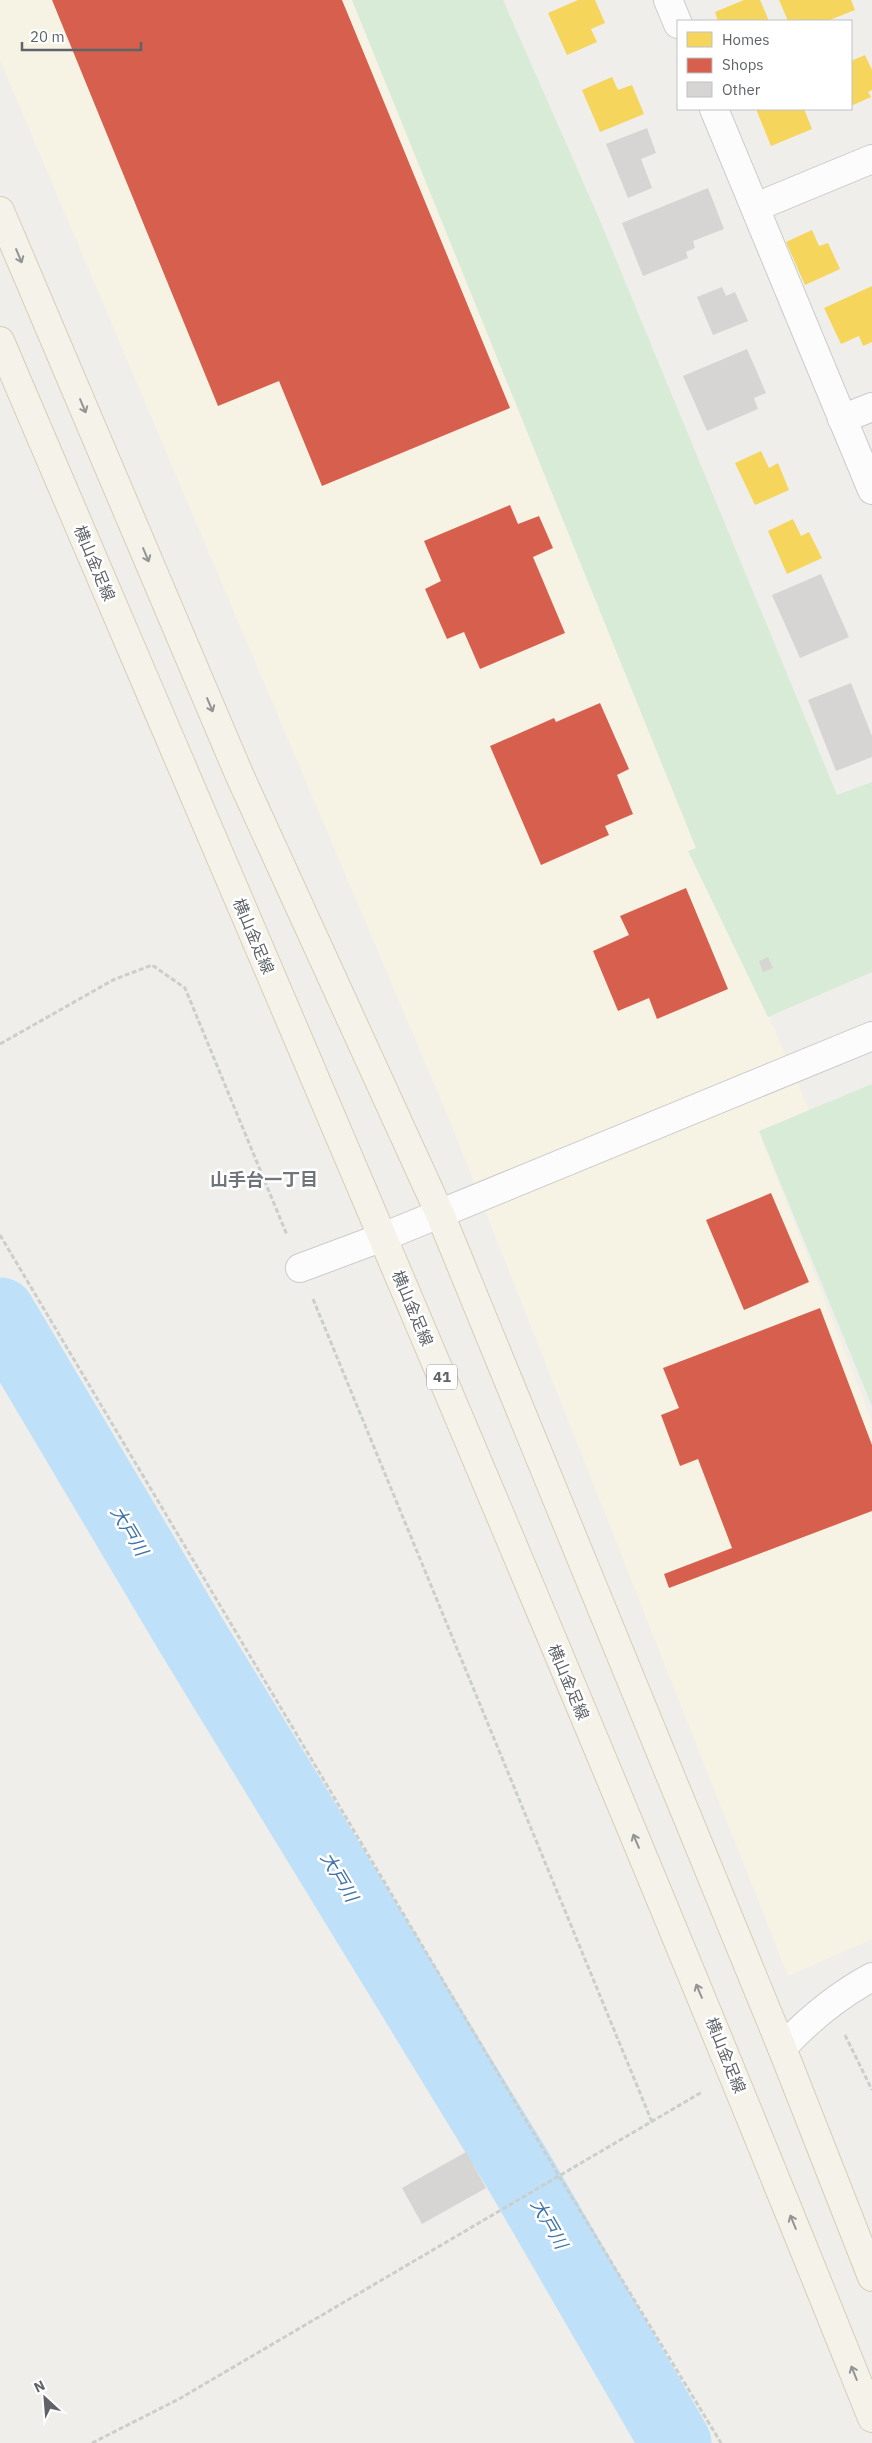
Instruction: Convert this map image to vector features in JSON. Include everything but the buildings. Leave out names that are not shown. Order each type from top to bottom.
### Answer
[{"type":"main road","points":[[0,211],[239,774],[440,1214],[782,2048],[872,2277]]},
{"type":"main road","name":"横山金足線","points":[[0,341],[383,1237],[732,2070],[872,2418]]},
{"type":"street","points":[[668,0],[677,22]]},
{"type":"street","points":[[714,110],[872,490]]},
{"type":"street","points":[[756,207],[872,158]]},
{"type":"street","points":[[842,419],[872,407]]},
{"type":"street","points":[[300,1268],[440,1214],[872,1036]]},
{"type":"street","points":[[782,2048],[805,2022],[846,1991],[872,1977]]},
{"type":"path","points":[[0,1044],[113,980],[152,965],[185,988],[652,2122]]},
{"type":"path","points":[[0,1235],[721,2443]]},
{"type":"path","points":[[829,2004],[872,2090]]},
{"type":"path","points":[[92,2443],[179,2399],[700,2094],[732,2070]]},
{"type":"shaded area","points":[[0,0],[352,0],[696,848],[809,1110],[759,1132],[872,1421],[872,1939],[788,1976],[447,1114],[0,60]]},
{"type":"green space","points":[[352,0],[503,0],[598,216],[837,795],[872,782],[872,972],[768,1017],[688,851],[696,848]]},
{"type":"green space","points":[[872,1084],[872,1406],[759,1131]]},
{"type":"waterway","name":"大戸川","points":[[0,1313],[191,1635],[519,2172],[676,2443]]},
{"type":"district","name":"山手台一丁目","points":[[264,1180]]}]
